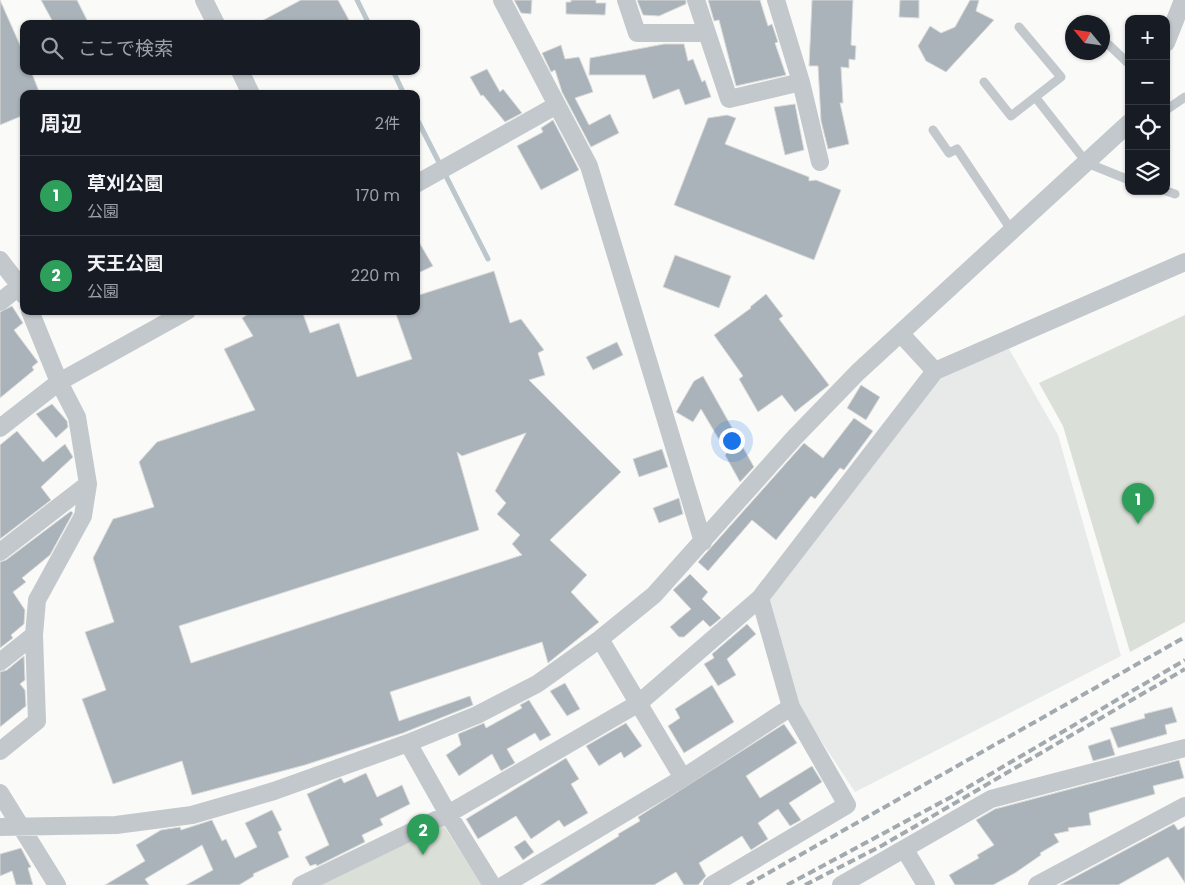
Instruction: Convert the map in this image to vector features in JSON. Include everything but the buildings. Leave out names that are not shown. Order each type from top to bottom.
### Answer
[{"type":"street","points":[[204,0],[214,20]]},
{"type":"street","points":[[502,0],[589,166],[703,542]]},
{"type":"street","points":[[626,0],[637,33],[707,32]]},
{"type":"street","points":[[696,0],[729,99],[801,82]]},
{"type":"street","points":[[776,0],[801,82],[820,162]]},
{"type":"street","points":[[1170,33],[1183,0]]},
{"type":"street","points":[[242,75],[249,90]]},
{"type":"street","points":[[420,182],[557,105]]},
{"type":"street","points":[[0,827],[116,825],[192,815],[274,792],[408,743],[477,716],[537,684],[600,640],[654,594],[796,437],[858,372],[1125,129]]},
{"type":"street","points":[[0,260],[20,286],[12,297]]},
{"type":"street","points":[[301,885],[448,814],[639,703],[760,598],[935,371],[1185,262]]},
{"type":"street","points":[[0,751],[37,721],[34,635],[37,600],[83,516],[88,484],[77,417],[59,382],[32,315]]},
{"type":"street","points":[[0,428],[59,382],[180,315]]},
{"type":"street","points":[[900,333],[935,371]]},
{"type":"street","points":[[0,552],[88,484]]},
{"type":"street","points":[[712,885],[847,805],[790,707],[760,598]]},
{"type":"street","points":[[0,662],[34,635]]},
{"type":"street","points":[[600,640],[683,778]]},
{"type":"street","points":[[504,885],[683,778],[790,707]]},
{"type":"street","points":[[408,743],[448,814],[492,885]]},
{"type":"street","points":[[841,885],[991,799],[1185,748]]},
{"type":"street","points":[[0,793],[57,885]]},
{"type":"street","points":[[1038,885],[1185,806]]},
{"type":"street","points":[[905,850],[926,885]]},
{"type":"lane","points":[[984,82],[1011,116],[1061,77],[1019,27]]},
{"type":"lane","points":[[1110,46],[1125,60]]},
{"type":"lane","points":[[1170,107],[1185,97]]},
{"type":"lane","points":[[1036,98],[1087,164],[1125,178]]},
{"type":"lane","points":[[934,130],[949,153],[957,149],[1012,231]]},
{"type":"shaded area","points":[[1185,315],[1185,622],[1130,652],[1063,426],[1039,383]]},
{"type":"shaded area","points":[[1009,349],[1058,435],[1121,656],[855,792],[798,706],[768,598],[941,376]]},
{"type":"shaded area","points":[[444,826],[482,885],[321,885]]},
{"type":"waterway","points":[[357,0],[367,20]]},
{"type":"waterway","points":[[395,75],[402,90]]},
{"type":"waterway","points":[[420,125],[488,259]]},
{"type":"railway","points":[[747,885],[1185,637]]},
{"type":"railway","points":[[787,885],[953,796],[1185,660]]},
{"type":"railway","points":[[805,885],[883,845],[1185,669]]},
{"type":"place","name":"草刈公園","points":[[1138,524]]},
{"type":"place","name":"天王公園","points":[[423,855]]}]
